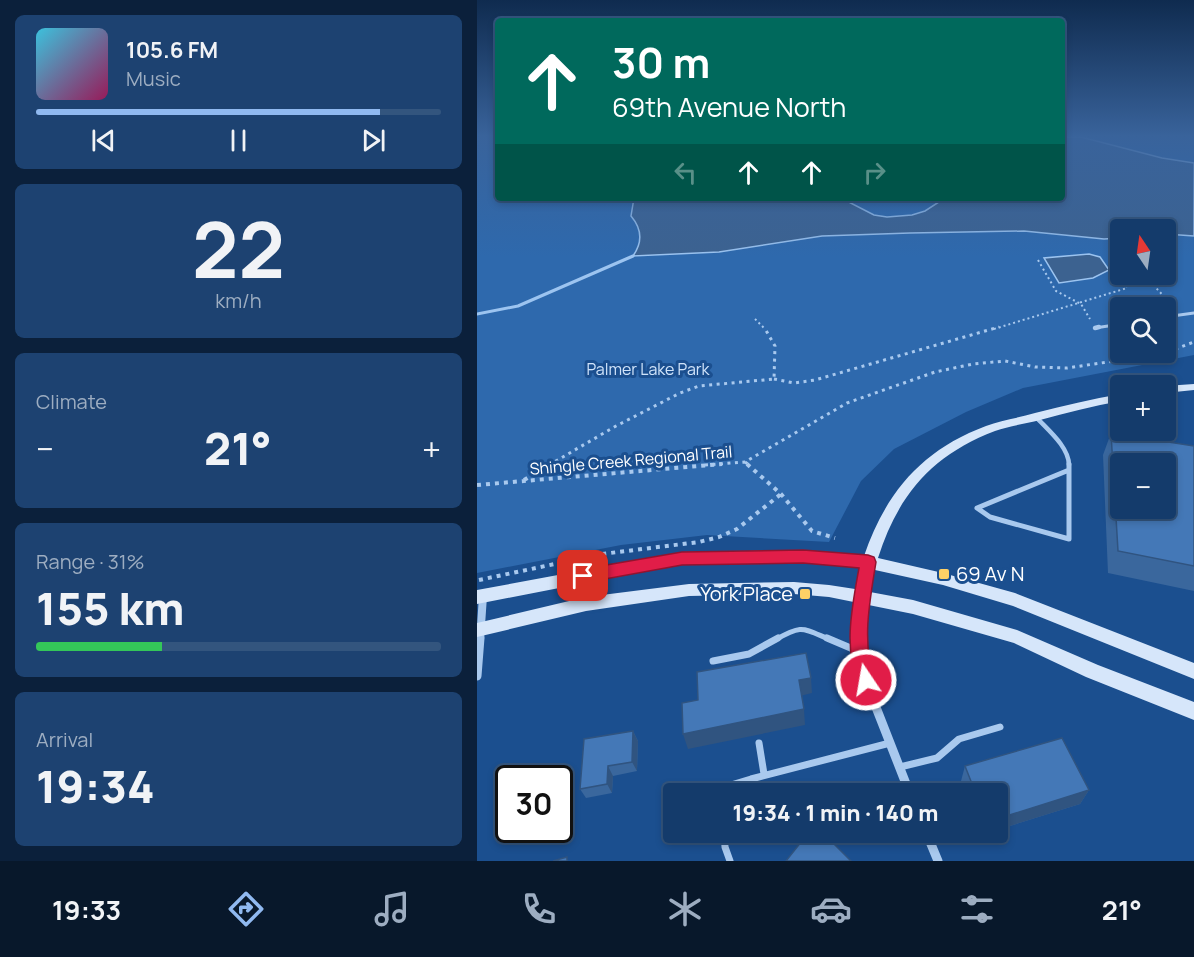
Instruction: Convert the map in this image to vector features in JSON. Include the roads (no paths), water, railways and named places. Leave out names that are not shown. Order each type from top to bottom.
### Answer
[{"type":"street","points":[[1176,389],[1194,387]]},
{"type":"street","points":[[907,783],[861,669],[860,652],[861,596],[868,562],[894,501],[921,469],[941,454],[970,438],[992,428],[1110,400]]},
{"type":"street","points":[[477,676],[480,597],[682,558],[803,556],[868,562],[943,579],[1015,600],[1194,671]]},
{"type":"street","points":[[478,630],[586,604],[689,590],[793,588],[861,596],[913,607],[1017,638],[1092,671],[1194,711]]},
{"type":"street","points":[[931,843],[938,861]]},
{"type":"lane","points":[[1176,316],[1194,313]]},
{"type":"lane","points":[[1095,328],[1110,326]]},
{"type":"lane","points":[[1036,417],[1060,443],[1069,460],[1069,470],[1069,539],[990,517],[977,508],[1069,470]]},
{"type":"lane","points":[[713,661],[749,654],[796,628],[805,629],[860,652]]},
{"type":"lane","points":[[749,654],[750,663]]},
{"type":"lane","points":[[900,767],[937,758],[959,739],[1000,727]]},
{"type":"lane","points":[[759,743],[764,774]]},
{"type":"lane","points":[[737,783],[764,774],[863,752],[890,743]]},
{"type":"lane","points":[[725,843],[730,861]]},
{"type":"waterway","points":[[477,314],[518,306],[633,256]]},
{"type":"place","name":"69 Av N","points":[[944,574]]},
{"type":"place","name":"York Place","points":[[805,594]]},
{"type":"park label","name":"Palmer Lake Park","points":[[648,369]]}]
